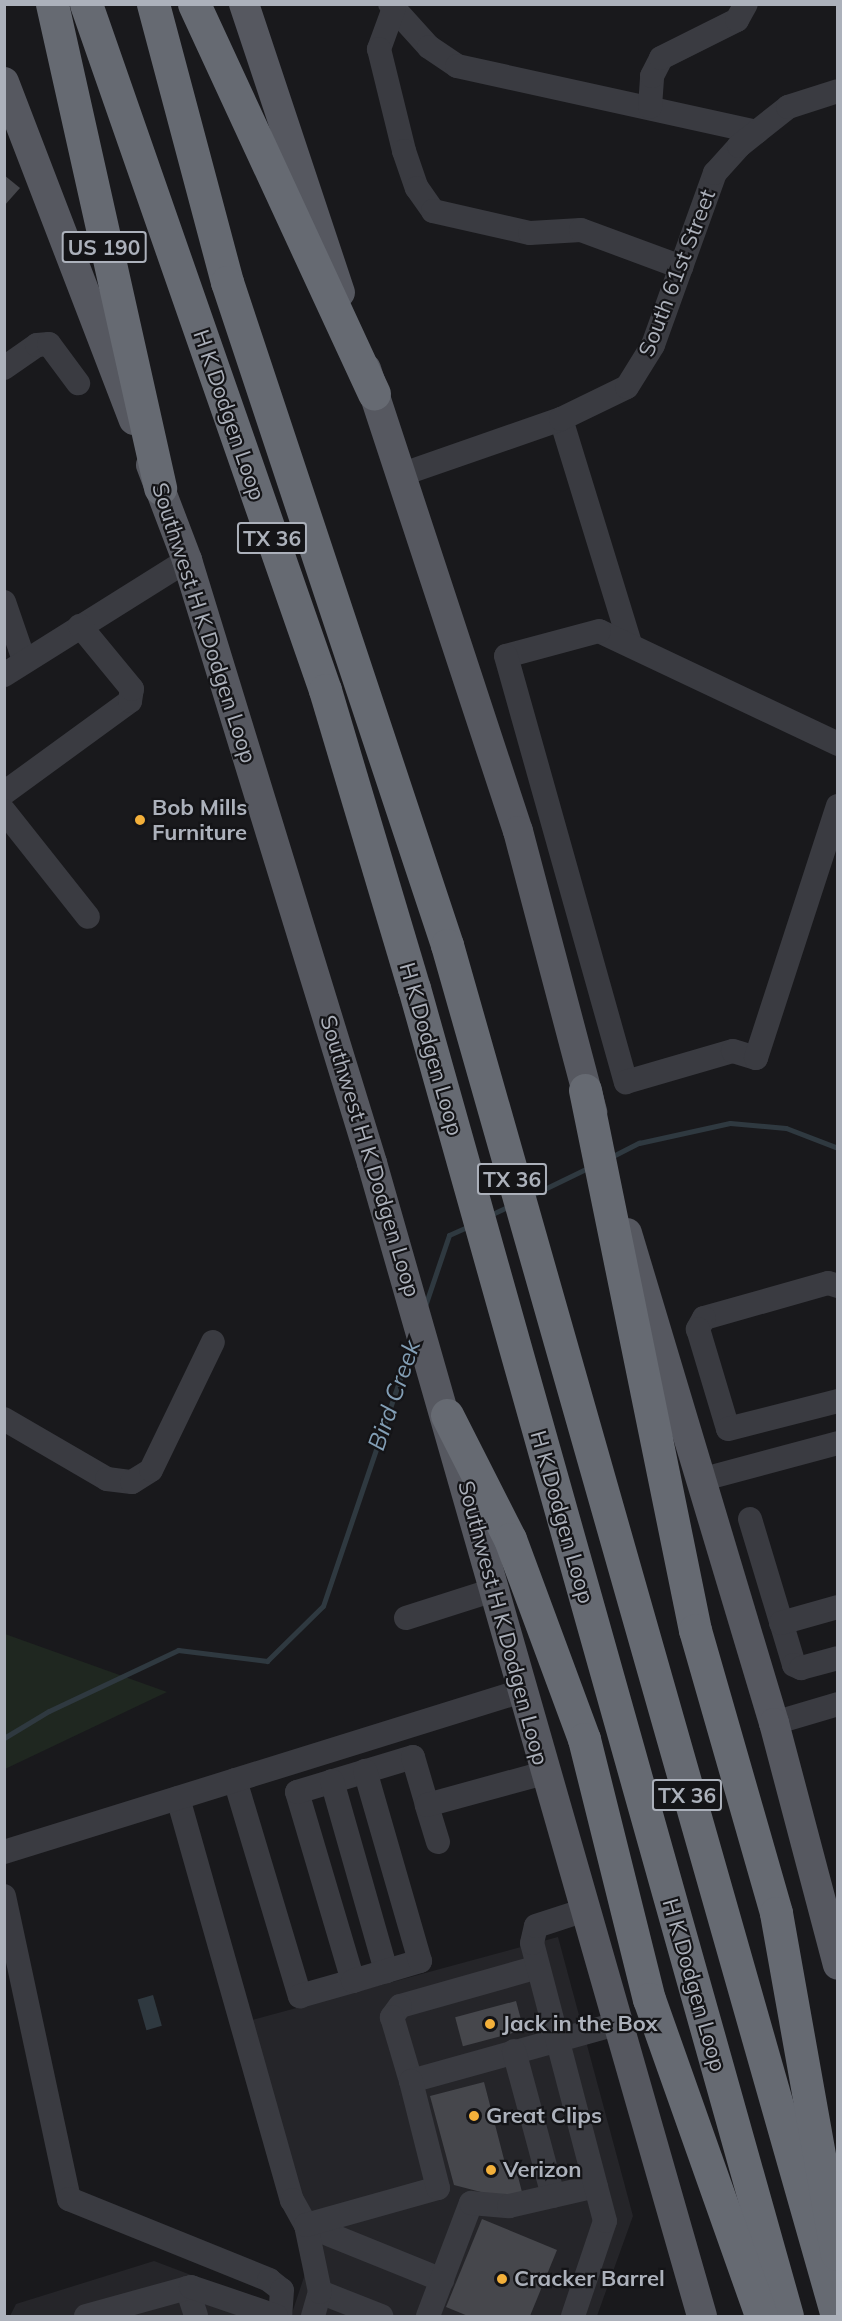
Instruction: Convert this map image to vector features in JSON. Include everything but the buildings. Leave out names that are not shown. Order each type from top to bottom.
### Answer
[{"type":"highway","name":"US 190","points":[[52,4],[160,488]]},
{"type":"highway","name":"H K Dodgen Loop","points":[[86,4],[325,690],[439,1078],[508,1325],[772,2308]]},
{"type":"highway","name":"H K Dodgen Loop","points":[[153,4],[227,282],[447,945],[547,1307],[832,2269],[837,2316]]},
{"type":"highway","points":[[194,4],[374,393]]},
{"type":"highway","points":[[585,1090],[631,1273],[695,1630],[776,1913],[832,2269]]},
{"type":"highway","points":[[447,1415],[510,1539],[584,1739],[649,1999],[772,2308]]},
{"type":"main road","points":[[244,4],[403,474],[518,831],[585,1090]]},
{"type":"main road","name":"Southwest H K Dodgen Loop","points":[[4,82],[187,560],[447,1415],[544,1773],[620,2023],[702,2316]]},
{"type":"main road","points":[[631,1273],[700,1480],[830,1902],[837,1965]]},
{"type":"main road","points":[[682,2316],[689,2267]]},
{"type":"main road","points":[[689,2267],[718,2316]]},
{"type":"street","points":[[650,107],[652,76],[661,58],[737,20],[746,4]]},
{"type":"street","points":[[392,6],[429,46],[457,66],[757,132]]},
{"type":"street","points":[[392,6],[379,49],[404,151],[417,188],[433,211],[530,233],[581,230],[681,267]]},
{"type":"street","name":"South 61st Street","points":[[403,474],[561,419],[627,387],[653,345],[715,173],[757,132],[788,107],[837,91]]},
{"type":"street","points":[[4,368],[37,345],[49,344],[78,383]]},
{"type":"street","points":[[561,419],[630,643]]},
{"type":"street","points":[[4,675],[24,660],[187,560]]},
{"type":"street","points":[[4,602],[24,660]]},
{"type":"street","points":[[4,794],[130,701],[132,688],[80,626]]},
{"type":"street","points":[[837,744],[630,643],[599,631],[506,656],[626,1082],[733,1051],[756,1058],[837,806]]},
{"type":"street","points":[[4,812],[88,917]]},
{"type":"street","points":[[837,1286],[828,1283],[704,1318],[698,1329],[728,1429],[837,1401]]},
{"type":"street","points":[[4,1419],[107,1479],[132,1482],[151,1470],[213,1342]]},
{"type":"street","points":[[700,1480],[837,1443]]},
{"type":"street","points":[[750,1519],[794,1665],[801,1668],[837,1658]]},
{"type":"street","points":[[406,1618],[494,1590]]},
{"type":"street","points":[[781,1623],[837,1607]]},
{"type":"street","points":[[4,1852],[522,1691]]},
{"type":"street","points":[[774,1723],[837,1704]]},
{"type":"street","points":[[353,1981],[297,1792],[413,1757],[438,1842]]},
{"type":"street","points":[[235,1780],[300,1996],[420,1961],[365,1771]]},
{"type":"street","points":[[428,1805],[544,1773]]},
{"type":"street","points":[[332,1781],[386,1971]]},
{"type":"street","points":[[178,1798],[292,2200],[306,2225],[320,2292],[313,2316]]},
{"type":"street","points":[[4,1896],[69,2199],[269,2280],[282,2290],[278,2316],[246,2310],[210,2291],[188,2289],[86,2316]]},
{"type":"street","points":[[573,2316],[606,2222],[532,1943],[536,1926],[585,1910]]},
{"type":"street","points":[[438,2188],[392,2017],[400,2006],[538,1967]]},
{"type":"street","points":[[411,2081],[557,2038],[620,2023]]},
{"type":"street","points":[[514,2051],[553,2196]]},
{"type":"street","points":[[306,2225],[438,2188],[471,2203],[509,2206],[596,2186]]},
{"type":"street","points":[[428,2316],[471,2203]]},
{"type":"street","points":[[306,2225],[442,2280]]},
{"type":"street","points":[[188,2289],[196,2316]]},
{"type":"street","points":[[320,2292],[381,2316]]},
{"type":"shaded area","points":[[5,1634],[167,1692],[5,1769]]},
{"type":"shaded area","points":[[558,1937],[633,2216],[597,2316],[10,2316],[16,2304],[154,2261],[292,2313],[304,2277],[301,2201],[252,2020]]},
{"type":"shaded area","points":[[153,1995],[162,2026],[146,2030],[138,1999]]},
{"type":"waterway","name":"Bird Creek","points":[[609,1158],[639,1143],[730,1123],[786,1128],[838,1148]]},
{"type":"waterway","name":"Bird Creek","points":[[530,1196],[590,1167]]},
{"type":"waterway","name":"Bird Creek","points":[[490,1215],[511,1205]]},
{"type":"waterway","name":"Bird Creek","points":[[425,1306],[449,1235],[471,1225]]},
{"type":"waterway","name":"Bird Creek","points":[[4,1738],[49,1711],[178,1650],[267,1661],[323,1606],[412,1343]]},
{"type":"place","name":"Bob Mills Furniture","points":[[140,820]]},
{"type":"place","name":"Jack in the Box","points":[[490,2024]]},
{"type":"place","name":"Great Clips","points":[[474,2116]]},
{"type":"place","name":"Verizon","points":[[491,2170]]},
{"type":"place","name":"Cracker Barrel","points":[[502,2279]]}]
